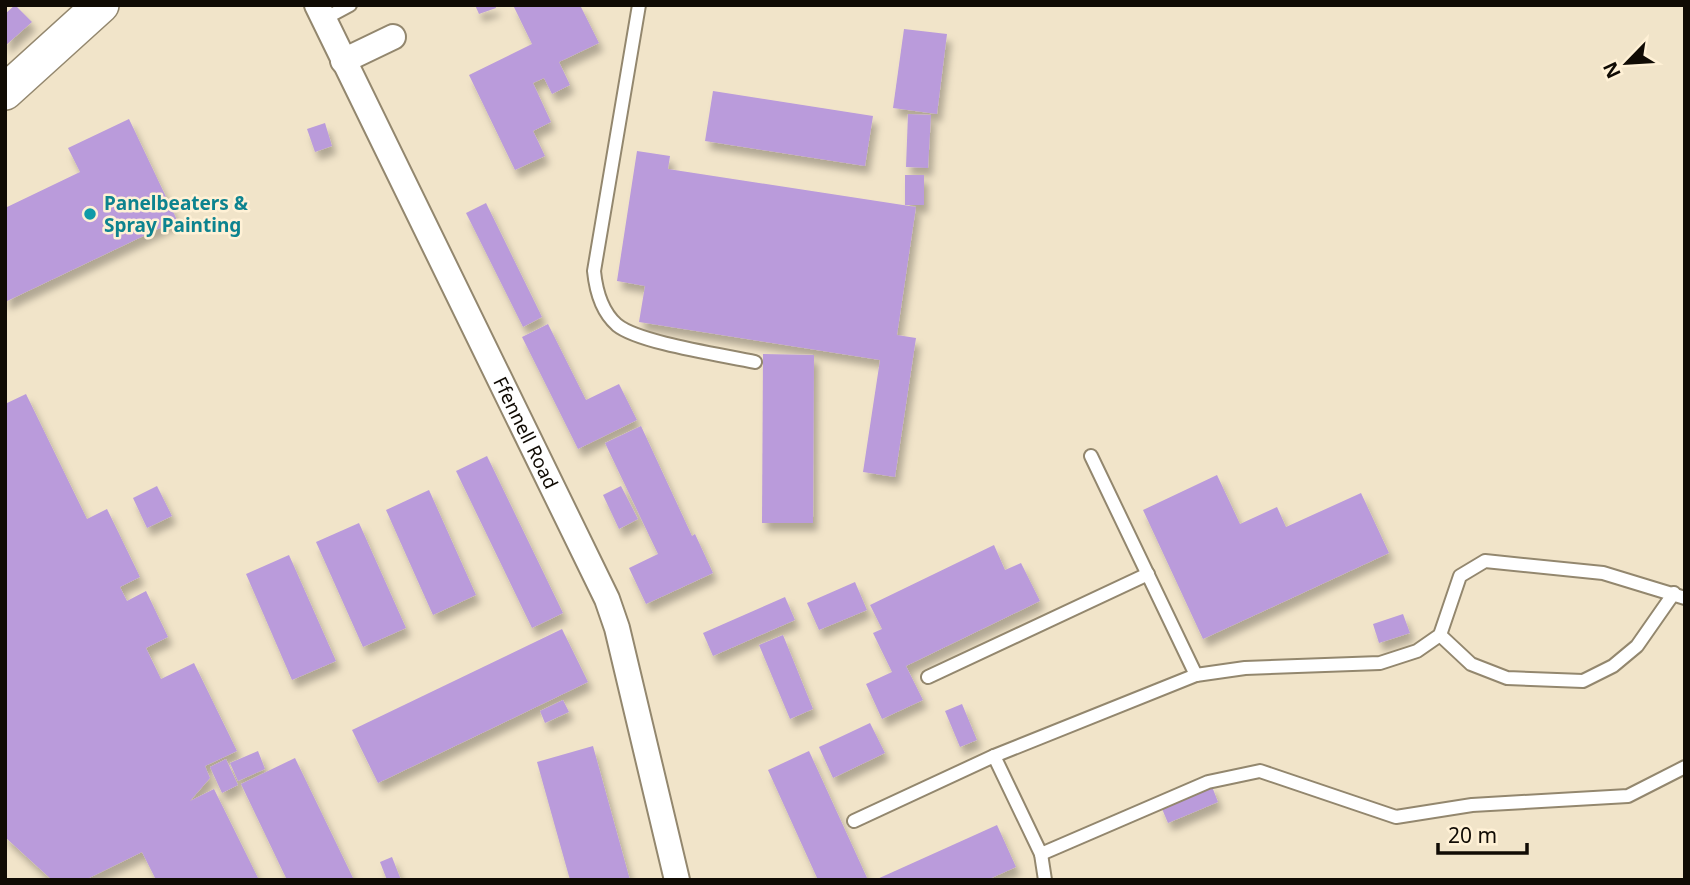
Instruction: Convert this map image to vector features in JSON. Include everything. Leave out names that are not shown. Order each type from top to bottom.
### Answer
[{"type":"main road","points":[[5,92],[101,5]]},
{"type":"street","name":"Ffennell Road","points":[[320,12],[607,599],[617,628],[677,880]]},
{"type":"street","points":[[343,61],[393,37]]},
{"type":"lane","points":[[320,12],[350,5]]},
{"type":"lane","points":[[639,5],[594,271],[596,291],[604,310],[617,325],[638,336],[755,362]]},
{"type":"lane","points":[[1091,456],[1196,675]]},
{"type":"lane","points":[[854,821],[994,756],[1196,675],[1245,668],[1380,663],[1417,652],[1440,635],[1460,576],[1485,561],[1603,573],[1680,595],[1637,646],[1613,666],[1583,681],[1507,678],[1471,664],[1440,635]]},
{"type":"lane","points":[[928,677],[1148,574]]},
{"type":"lane","points":[[994,756],[1041,854],[1045,880]]},
{"type":"lane","points":[[1041,854],[1208,782],[1260,771],[1396,817],[1472,805],[1628,796],[1685,767]]},
{"type":"building","points":[[15,5],[32,22],[5,46],[5,14]]},
{"type":"building","points":[[475,5],[495,5],[496,8],[479,14]]},
{"type":"building","points":[[513,5],[580,5],[599,43],[559,62],[570,85],[552,94],[544,78],[533,83],[551,122],[533,131],[545,156],[515,170],[469,75],[532,44]]},
{"type":"building","points":[[904,29],[947,34],[937,114],[893,108]]},
{"type":"building","points":[[713,91],[873,116],[865,166],[705,141]]},
{"type":"building","points":[[908,114],[931,115],[928,168],[906,167]]},
{"type":"building","name":"Panelbeaters & Spray Painting","points":[[129,119],[177,220],[5,302],[5,208],[80,172],[68,148]]},
{"type":"building","points":[[325,123],[332,146],[315,152],[307,129]]},
{"type":"building","points":[[637,151],[670,156],[668,169],[916,207],[897,335],[916,338],[895,477],[863,472],[880,360],[639,322],[645,286],[617,281]]},
{"type":"building","points":[[905,175],[924,175],[924,205],[905,205]]},
{"type":"building","points":[[486,203],[542,317],[523,327],[466,213]]},
{"type":"building","points":[[548,324],[586,400],[619,384],[637,420],[578,449],[522,337]]},
{"type":"building","points":[[763,354],[814,355],[813,523],[762,523]]},
{"type":"building","points":[[26,394],[87,519],[107,509],[140,577],[120,587],[127,601],[146,591],[168,637],[146,648],[161,679],[194,663],[237,751],[205,766],[210,778],[190,801],[214,789],[259,880],[156,880],[142,852],[85,880],[52,880],[5,837],[5,404]]},
{"type":"building","points":[[641,426],[692,536],[695,534],[713,573],[646,604],[629,568],[658,554],[605,443]]},
{"type":"building","points":[[487,456],[563,613],[532,628],[456,471]]},
{"type":"building","points":[[1217,475],[1240,524],[1277,507],[1286,527],[1361,493],[1389,553],[1203,639],[1143,510]]},
{"type":"building","points":[[157,486],[172,516],[147,528],[133,498]]},
{"type":"building","points":[[621,486],[638,519],[619,529],[603,495]]},
{"type":"building","points":[[429,490],[476,595],[433,615],[386,510]]},
{"type":"building","points":[[359,523],[406,628],[363,647],[316,542]]},
{"type":"building","points":[[994,545],[1005,570],[1021,563],[1040,601],[906,666],[923,700],[882,719],[866,684],[892,672],[873,633],[882,629],[870,605]]},
{"type":"building","points":[[289,555],[336,661],[292,680],[246,574]]},
{"type":"building","points":[[855,582],[867,610],[819,630],[807,603]]},
{"type":"building","points":[[785,597],[795,620],[713,656],[703,633]]},
{"type":"building","points":[[1403,614],[1410,633],[1379,643],[1373,624]]},
{"type":"building","points":[[562,629],[588,682],[378,783],[352,730]]},
{"type":"building","points":[[783,635],[813,709],[790,719],[759,645]]},
{"type":"building","points":[[563,700],[569,712],[545,723],[540,711]]},
{"type":"building","points":[[962,704],[977,740],[960,747],[945,711]]},
{"type":"building","points":[[870,723],[885,753],[833,778],[819,747]]},
{"type":"building","points":[[593,746],[630,880],[570,880],[537,762]]},
{"type":"building","points":[[258,751],[265,769],[238,781],[230,763]]},
{"type":"building","points":[[809,751],[868,880],[818,880],[768,770]]},
{"type":"building","points":[[295,758],[354,880],[287,880],[241,784]]},
{"type":"building","points":[[226,759],[238,785],[222,793],[210,767]]},
{"type":"building","points":[[1211,784],[1218,802],[1168,823],[1160,804]]},
{"type":"building","points":[[997,825],[1016,867],[987,880],[875,880]]},
{"type":"building","points":[[392,857],[401,880],[387,880],[380,862]]},
{"type":"place","name":"Panelbeaters & Spray Painting","points":[[90,214]]}]
